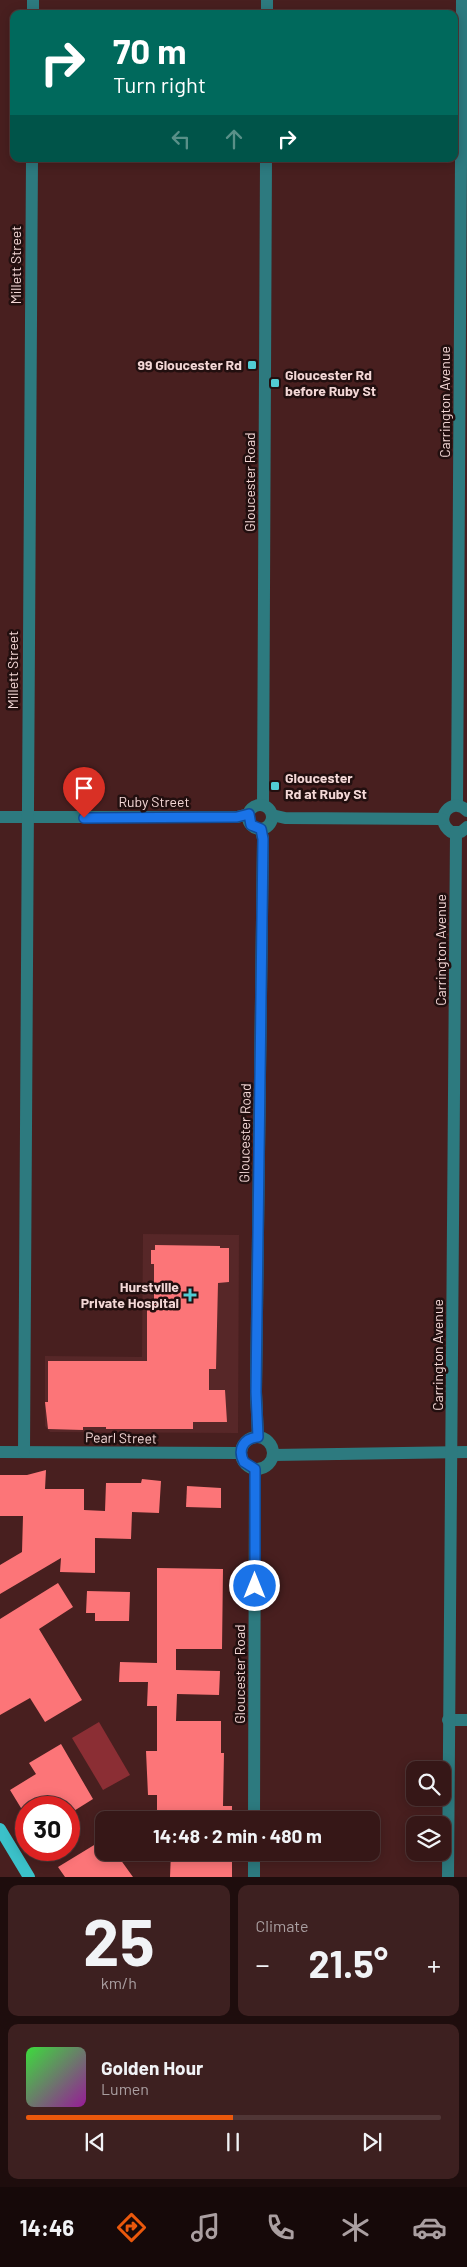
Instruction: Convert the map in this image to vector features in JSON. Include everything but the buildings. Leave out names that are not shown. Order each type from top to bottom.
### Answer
[{"type":"main road","points":[[0,1828],[29,1877]]},
{"type":"street","name":"Carrington Avenue","points":[[462,0],[462,808]]},
{"type":"street","name":"Millett Street","points":[[24,1452],[32,162]]},
{"type":"street","name":"Gloucester Road","points":[[266,162],[267,810]]},
{"type":"street","points":[[267,810],[270,824],[261,829],[251,825],[249,814],[252,808],[267,810],[285,818],[442,819]]},
{"type":"street","points":[[462,808],[447,808],[442,819],[446,829],[462,830]]},
{"type":"street","name":"Ruby Street","points":[[0,817],[237,817],[249,814]]},
{"type":"street","name":"Gloucester Road","points":[[258,1437],[256,1392],[263,839],[261,829]]},
{"type":"street","name":"Carrington Avenue","points":[[448,1877],[448,1720],[462,830]]},
{"type":"street","points":[[258,1437],[271,1445],[273,1455],[265,1467],[255,1469],[244,1462],[241,1453],[248,1439],[258,1437]]},
{"type":"street","name":"Pearl Street","points":[[0,1452],[241,1453]]},
{"type":"street","points":[[273,1455],[467,1452]]},
{"type":"street","name":"Gloucester Road","points":[[254,1811],[255,1469]]},
{"type":"street","points":[[448,1720],[467,1720]]},
{"type":"street","points":[[254,1861],[254,1877]]},
{"type":"shaded area","name":"Hurstville Private Hospital","points":[[143,1234],[239,1235],[238,1433],[50,1432],[45,1426],[45,1356],[142,1357]]},
{"type":"shaded area","points":[[99,1722],[130,1775],[103,1790],[72,1738]]},
{"type":"place","name":"99 Gloucester Rd","points":[[252,365]]},
{"type":"place","name":"Gloucester Rd before Ruby St","points":[[275,383]]},
{"type":"place","name":"Gloucester Rd at Ruby St","points":[[275,786]]},
{"type":"place","name":"Hurstville Private Hospital","points":[[190,1295]]},
{"type":"route","points":[[84,818],[237,817],[249,814],[248,818],[251,825],[261,829],[263,839],[256,1392],[258,1437],[248,1439],[244,1443],[241,1453],[244,1462],[255,1469],[255,1586]]}]
